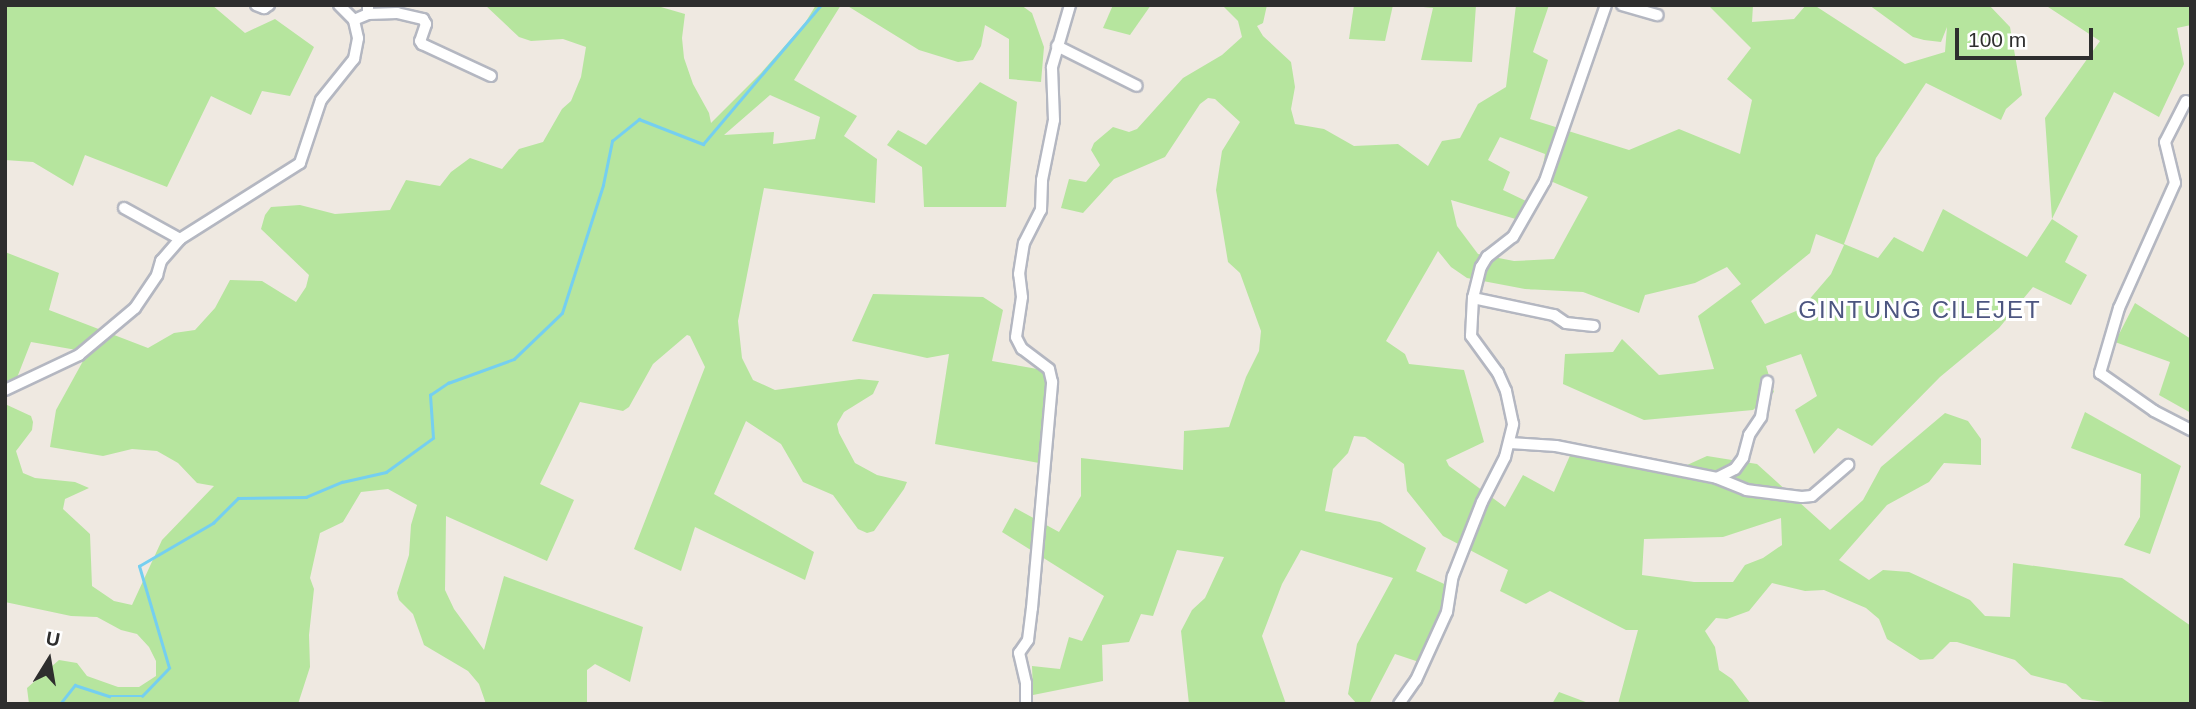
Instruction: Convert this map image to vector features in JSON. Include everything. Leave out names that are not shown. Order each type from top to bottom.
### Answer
[{"type":"street","points":[[256,5],[264,8],[269,5]]},
{"type":"street","points":[[5,390],[79,355],[144,297],[157,275],[161,261],[180,239],[300,163],[321,100],[354,59],[358,38],[354,20],[339,5]]},
{"type":"street","points":[[1026,704],[1025,675],[1019,653],[1028,640],[1031,619],[1052,382],[1049,369],[1019,344],[1016,324],[1022,297],[1020,256],[1041,210],[1042,180],[1054,120],[1052,67],[1070,5]]},
{"type":"street","points":[[1399,704],[1416,680],[1447,612],[1453,576],[1510,443],[1513,424],[1506,391],[1498,373],[1471,336],[1473,298],[1487,257],[1513,237],[1545,181],[1606,5]]},
{"type":"street","points":[[1622,5],[1658,15]]},
{"type":"street","points":[[354,20],[368,10],[399,9],[425,21],[420,41],[422,44],[491,76]]},
{"type":"street","points":[[1056,46],[1137,86]]},
{"type":"street","points":[[2186,101],[2165,142],[2175,183],[2119,308],[2099,373],[2154,411],[2191,430]]},
{"type":"street","points":[[124,208],[180,239]]},
{"type":"street","points":[[1473,298],[1554,315],[1566,323],[1594,326]]},
{"type":"street","points":[[1717,478],[1735,469],[1743,458],[1749,435],[1761,417],[1767,382]]},
{"type":"street","points":[[1510,443],[1556,446],[1717,478],[1746,490],[1812,496],[1848,464]]},
{"type":"green space","points":[[5,5],[212,5],[245,33],[275,19],[314,47],[290,96],[262,91],[251,115],[211,96],[167,187],[85,155],[73,186],[33,162],[5,160]]},
{"type":"green space","points":[[485,5],[654,5],[685,14],[682,38],[684,58],[711,123],[761,73],[805,23],[816,5],[841,5],[794,80],[857,116],[844,136],[877,159],[875,203],[764,188],[738,321],[742,358],[753,380],[775,390],[859,379],[879,381],[873,394],[844,412],[837,424],[855,463],[877,475],[907,482],[874,531],[867,533],[858,529],[833,495],[803,482],[781,444],[746,421],[714,494],[814,552],[805,580],[695,527],[681,571],[634,549],[705,367],[690,336],[687,335],[653,364],[629,407],[623,411],[580,402],[540,484],[574,500],[547,561],[446,516],[445,590],[454,609],[484,650],[504,576],[643,627],[630,682],[595,664],[587,670],[587,704],[486,704],[479,684],[468,671],[424,645],[413,614],[399,600],[397,593],[409,555],[411,525],[417,505],[388,489],[361,492],[343,522],[320,533],[310,578],[314,589],[309,635],[310,667],[298,704],[29,704],[27,688],[59,660],[77,663],[87,676],[118,687],[139,687],[156,676],[156,661],[149,647],[137,634],[121,630],[97,617],[71,616],[5,602],[5,404],[31,416],[33,422],[32,430],[16,451],[23,473],[35,478],[75,482],[89,488],[65,499],[63,509],[90,534],[92,586],[114,601],[132,605],[162,540],[214,486],[197,483],[178,463],[157,451],[132,449],[103,456],[50,447],[56,410],[88,352],[31,342],[11,393],[5,395],[5,252],[59,273],[49,310],[148,348],[174,333],[195,330],[215,308],[230,280],[262,281],[296,302],[306,287],[309,275],[261,229],[265,215],[271,207],[300,205],[335,214],[390,210],[406,180],[440,186],[451,172],[470,158],[502,169],[519,149],[543,142],[562,109],[571,101],[581,77],[586,47],[563,39],[531,41],[519,37]],"holes":[[[770,95],[820,117],[815,139],[773,144],[774,132],[724,135]]]},
{"type":"green space","points":[[846,5],[1021,5],[1032,13],[1044,47],[1041,82],[1009,79],[1009,39],[985,25],[981,46],[973,60],[958,62],[919,50]]},
{"type":"green space","points":[[1113,5],[1151,5],[1130,35],[1103,28]]},
{"type":"green space","points":[[1222,5],[1267,5],[1263,23],[1257,26],[1263,36],[1291,62],[1295,87],[1291,109],[1295,124],[1324,129],[1354,146],[1398,144],[1428,166],[1442,141],[1460,138],[1478,104],[1506,87],[1516,5],[1549,5],[1533,52],[1548,60],[1530,119],[1629,150],[1679,129],[1740,154],[1752,100],[1727,79],[1751,48],[1708,5],[1753,5],[1752,22],[1794,19],[1806,5],[1814,5],[1905,64],[1945,52],[1947,27],[1941,42],[1913,37],[1869,5],[1989,5],[2010,27],[2022,95],[2006,109],[2001,120],[1926,83],[1876,158],[1844,244],[1878,258],[1894,237],[1923,252],[1943,209],[2027,257],[2052,219],[2078,236],[2065,262],[2087,275],[2071,305],[2033,287],[1999,328],[1940,377],[1872,446],[1838,428],[1814,454],[1795,410],[1817,396],[1801,354],[1766,366],[1774,392],[1753,410],[1644,420],[1563,384],[1565,354],[1613,352],[1622,339],[1659,375],[1714,369],[1698,316],[1741,284],[1727,267],[1695,283],[1645,295],[1639,313],[1583,292],[1525,289],[1467,278],[1451,267],[1438,251],[1386,341],[1405,354],[1409,364],[1464,370],[1484,442],[1446,460],[1449,466],[1505,507],[1523,475],[1554,492],[1572,451],[1632,467],[1676,470],[1707,456],[1757,464],[1830,530],[1863,500],[1881,467],[1945,413],[1968,421],[1981,439],[1981,465],[1944,463],[1929,482],[1887,505],[1839,560],[1869,580],[1883,570],[1909,572],[1970,600],[1985,616],[2010,617],[2013,563],[2122,578],[2191,626],[2191,704],[2120,704],[2082,699],[2066,684],[2031,675],[2015,660],[1957,642],[1950,642],[1933,659],[1920,660],[1887,639],[1879,619],[1866,608],[1824,590],[1805,591],[1772,583],[1749,611],[1727,619],[1716,618],[1705,631],[1715,647],[1719,670],[1732,679],[1751,704],[1618,704],[1638,630],[1626,630],[1550,591],[1526,604],[1500,591],[1508,570],[1443,536],[1407,491],[1404,464],[1365,437],[1354,436],[1348,453],[1333,469],[1325,511],[1380,522],[1426,548],[1416,571],[1453,588],[1419,662],[1395,654],[1369,704],[1357,704],[1348,694],[1357,644],[1393,578],[1301,550],[1282,584],[1262,636],[1286,704],[1189,704],[1181,631],[1192,610],[1205,598],[1224,557],[1177,550],[1153,616],[1141,614],[1129,642],[1102,645],[1103,681],[1033,695],[1032,666],[1060,669],[1069,637],[1082,641],[1104,596],[1002,532],[1015,508],[1059,532],[1081,496],[1081,458],[1183,470],[1184,431],[1229,427],[1246,377],[1259,351],[1261,331],[1240,273],[1228,262],[1216,190],[1222,151],[1240,122],[1215,99],[1208,98],[1200,104],[1165,157],[1114,179],[1083,213],[1061,208],[1069,179],[1086,182],[1100,165],[1091,150],[1094,143],[1113,127],[1129,132],[1137,129],[1183,78],[1222,55],[1242,37],[1238,21]],"holes":[[[1500,137],[1545,154],[1541,177],[1588,197],[1554,259],[1514,261],[1478,254],[1457,226],[1451,200],[1519,220],[1528,202],[1503,190],[1510,172],[1488,160]],[[1816,234],[1844,245],[1831,274],[1801,309],[1765,324],[1751,301],[1810,253]],[[1781,518],[1782,545],[1763,558],[1745,565],[1733,582],[1694,582],[1642,575],[1644,539],[1723,537]]]},
{"type":"green space","points":[[1354,5],[1393,5],[1385,41],[1349,39]]},
{"type":"green space","points":[[1404,5],[1476,5],[1472,62],[1421,60],[1433,8]]},
{"type":"green space","points":[[2045,5],[2191,5],[2191,25],[2177,28],[2184,64],[2159,117],[2114,92],[2052,219],[2045,118],[2100,41]]},
{"type":"green space","points":[[980,82],[1017,102],[1006,207],[924,207],[922,167],[887,145],[898,130],[926,145]]},
{"type":"green space","points":[[873,294],[983,297],[1003,310],[992,361],[1043,370],[1051,379],[1039,463],[935,444],[949,354],[927,358],[852,341]]},
{"type":"green space","points":[[2135,303],[2191,339],[2191,413],[2159,395],[2170,362],[2115,342]]},
{"type":"green space","points":[[2085,412],[2181,466],[2150,554],[2124,545],[2140,517],[2141,474],[2071,448]]},
{"type":"green space","points":[[1559,692],[1591,704],[1552,704]]},
{"type":"waterway","points":[[60,704],[75,685],[109,696],[142,696],[169,668],[139,566],[213,523],[238,498],[306,497],[342,482],[386,472],[433,438],[430,395],[448,383],[514,359],[562,313],[603,185],[612,141],[639,119],[703,144],[821,5]]},
{"type":"district","name":"GINTUNG CILEJET","points":[[1920,310]]}]
